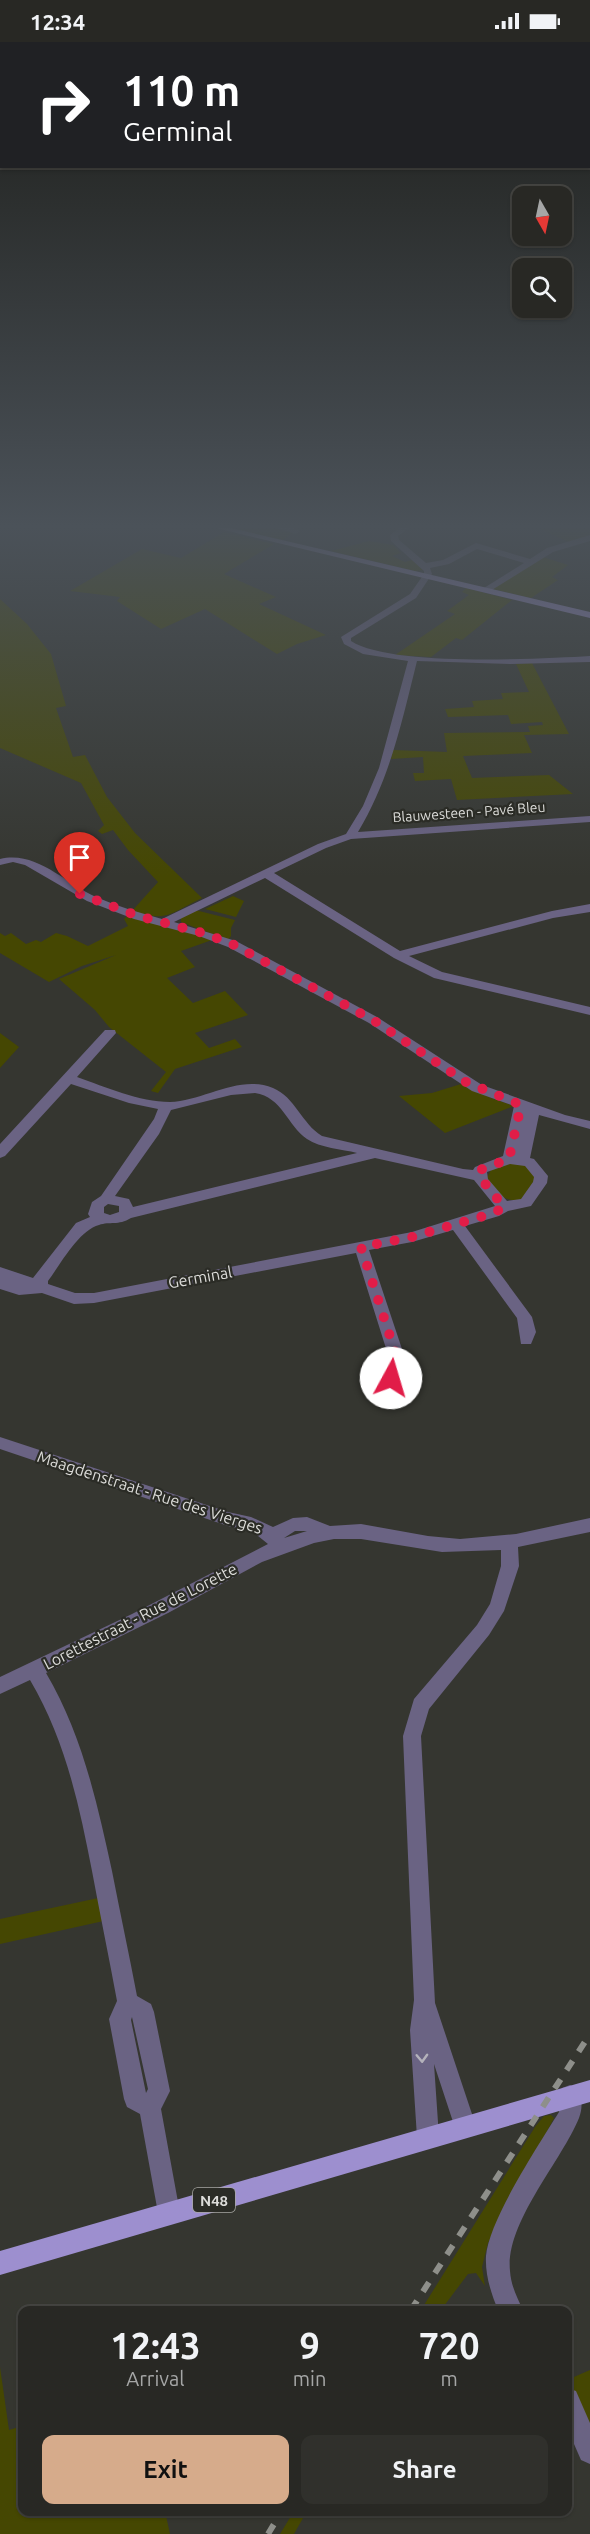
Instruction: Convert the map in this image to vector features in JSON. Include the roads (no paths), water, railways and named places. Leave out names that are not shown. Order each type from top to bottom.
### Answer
[{"type":"main road","name":"N48","points":[[0,2263],[580,2094]]},
{"type":"street","points":[[350,644],[356,648],[412,659],[508,663],[590,659]]},
{"type":"street","points":[[350,836],[368,806],[384,768],[412,659]]},
{"type":"street","name":"Blauwesteen - Pavé Bleu","points":[[164,922],[322,846],[350,836],[590,819]]},
{"type":"street","points":[[0,849],[6,860],[40,868],[91,899],[138,916],[203,933],[247,952],[373,1020],[472,1085],[527,1107],[590,1123]]},
{"type":"street","points":[[266,873],[398,955],[438,975],[590,1011]]},
{"type":"street","points":[[398,955],[552,915],[590,908]]},
{"type":"street","points":[[0,1153],[110,1033]]},
{"type":"street","points":[[69,1080],[166,1106],[246,1089],[268,1090],[278,1096],[310,1136],[463,1174],[481,1176]]},
{"type":"street","points":[[166,1106],[161,1121],[114,1183],[106,1199],[97,1205],[95,1214],[101,1218],[116,1220],[126,1214],[279,1179],[375,1153]]},
{"type":"street","points":[[504,1207],[495,1199],[481,1176],[480,1170],[516,1160],[527,1107]]},
{"type":"street","name":"Germinal","points":[[0,1272],[74,1299],[94,1298],[412,1237],[494,1213],[504,1207],[526,1203],[540,1183],[541,1176],[535,1166],[516,1160]]},
{"type":"street","points":[[106,1199],[123,1202],[127,1209],[126,1214]]},
{"type":"street","points":[[41,1288],[40,1280],[81,1227],[101,1218]]},
{"type":"street","points":[[456,1224],[524,1317],[528,1332],[526,1340]]},
{"type":"street","points":[[361,1247],[397,1358],[391,1378]]},
{"type":"street","name":"Germinal","points":[[0,1283],[19,1290],[41,1288]]},
{"type":"street","name":"Maagdenstraat - Rue des Vierges","points":[[0,1443],[228,1519],[260,1526],[276,1541]]},
{"type":"street","name":"Lorettestraat - Rue de Lorette","points":[[0,1686],[184,1597],[276,1541],[359,1531],[443,1545],[509,1542],[590,1525]]},
{"type":"street","points":[[428,2137],[421,2030],[425,2000],[412,1736],[421,1705],[483,1630],[498,1606],[510,1566],[509,1542]]},
{"type":"street","points":[[34,1670],[44,1685],[71,1742],[94,1831],[128,2002],[143,2012],[159,2091],[150,2107],[169,2213]]},
{"type":"street","points":[[425,2000],[448,2080],[465,2126]]},
{"type":"street","points":[[424,2086],[448,2080]]},
{"type":"street","points":[[508,2306],[498,2274],[499,2247],[507,2226],[536,2171],[580,2094]]},
{"type":"street","points":[[572,2411],[590,2451]]},
{"type":"railway","points":[[414,2306],[590,2034]]},
{"type":"railway","points":[[268,2534],[279,2516]]}]
